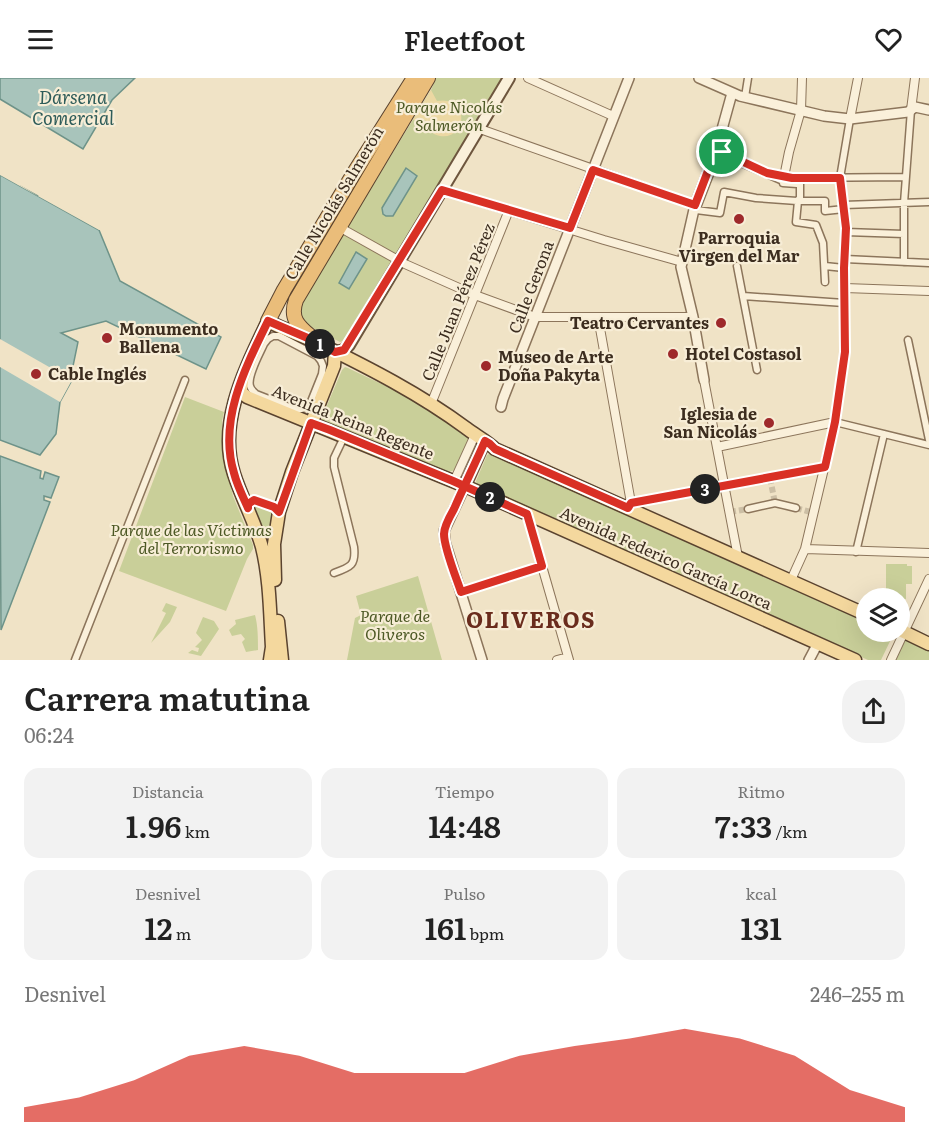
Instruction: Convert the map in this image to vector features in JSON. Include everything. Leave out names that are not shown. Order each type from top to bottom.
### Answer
[{"type":"highway","name":"Calle Nicolás Salmerón","points":[[268,321],[354,173],[414,78]]},
{"type":"highway","name":"Calle Nicolás Salmerón","points":[[317,349],[296,322],[294,306],[297,298],[428,78]]},
{"type":"main road","points":[[335,352],[344,350],[349,345],[509,78]]},
{"type":"main road","points":[[270,660],[272,647],[266,568],[260,541],[233,472],[230,441],[232,409],[268,321],[317,349],[335,352],[431,404],[480,438],[459,483]]},
{"type":"main road","points":[[282,660],[274,566],[274,544],[279,512],[334,366],[335,352]]},
{"type":"main road","name":"Avenida Reina Regente","points":[[242,380],[241,392],[247,397],[459,483]]},
{"type":"main road","name":"Avenida Federico García Lorca","points":[[480,438],[495,449],[629,505],[856,610]]},
{"type":"main road","name":"Avenida Federico García Lorca","points":[[459,483],[855,660]]},
{"type":"main road","points":[[910,635],[929,644]]},
{"type":"street","points":[[528,78],[613,116]]},
{"type":"street","name":"Calle Gerona","points":[[501,407],[629,78]]},
{"type":"street","points":[[699,78],[732,93],[824,116],[850,119],[904,112],[915,107],[929,110]]},
{"type":"street","points":[[746,97],[748,78]]},
{"type":"street","points":[[784,177],[801,110],[802,78]]},
{"type":"street","points":[[791,580],[806,549],[835,422],[845,352],[846,232],[840,178],[858,78]]},
{"type":"street","points":[[904,262],[904,203],[915,78]]},
{"type":"street","points":[[732,93],[716,150],[695,205],[681,267],[693,318],[738,556]]},
{"type":"street","points":[[480,129],[695,205]]},
{"type":"street","points":[[716,150],[767,173],[784,177],[906,177]]},
{"type":"street","points":[[825,282],[823,243],[816,225],[796,222],[798,201],[800,198],[800,180],[796,184],[783,183],[783,181],[725,156],[716,159],[696,210],[720,213],[724,192],[758,198],[798,201],[825,201],[825,211],[844,207],[929,202]]},
{"type":"street","points":[[442,190],[682,262]]},
{"type":"street","name":"Calle Juan Pérez Pérez","points":[[431,404],[509,210]]},
{"type":"street","points":[[339,227],[399,261],[475,295],[535,317],[693,318]]},
{"type":"street","points":[[846,232],[904,234]]},
{"type":"street","points":[[845,259],[929,263]]},
{"type":"street","points":[[737,266],[757,370]]},
{"type":"street","points":[[825,267],[844,268]]},
{"type":"street","points":[[845,288],[929,291]]},
{"type":"street","points":[[743,296],[844,303]]},
{"type":"street","points":[[598,317],[629,505],[825,467]]},
{"type":"street","points":[[279,336],[317,349],[323,366],[322,374],[310,404],[305,408],[295,410],[256,394],[249,384],[250,377],[268,339],[279,336]]},
{"type":"street","points":[[908,340],[929,440]]},
{"type":"street","points":[[75,660],[185,380]]},
{"type":"street","points":[[717,447],[835,422],[929,445]]},
{"type":"street","points":[[856,552],[884,434]]},
{"type":"street","points":[[334,573],[352,565],[355,558],[334,467],[334,458],[344,436]]},
{"type":"street","points":[[459,483],[444,531],[445,542],[482,660]]},
{"type":"street","points":[[248,508],[248,504],[254,500],[274,507],[279,512]]},
{"type":"street","points":[[748,509],[775,503],[796,508]]},
{"type":"street","points":[[527,514],[569,658],[557,660]]},
{"type":"street","points":[[806,549],[928,554]]},
{"type":"street","points":[[461,592],[542,566]]},
{"type":"street","points":[[910,616],[929,579]]},
{"type":"street","points":[[891,660],[898,642]]},
{"type":"street","points":[[809,660],[818,643]]},
{"type":"green space","name":"Parque Nicolás Salmerón","points":[[436,78],[506,78],[349,339],[340,342],[303,323],[299,315],[300,305],[431,90]]},
{"type":"green space","points":[[345,367],[427,407],[469,438],[455,470],[446,473],[324,422],[322,417]]},
{"type":"green space","name":"Parque de las Víctimas del Terrorismo","points":[[185,397],[224,412],[222,421],[224,459],[233,496],[253,545],[226,611],[119,571]]},
{"type":"green space","points":[[493,452],[856,616],[856,642],[890,642],[881,660],[868,660],[477,485],[476,481],[487,455]]},
{"type":"green space","points":[[256,505],[271,510],[273,513],[267,539],[254,509]]},
{"type":"green space","points":[[886,564],[912,566],[912,584],[906,584],[906,588],[886,588]]},
{"type":"green space","name":"Parque de Oliveros","points":[[418,576],[442,660],[347,660],[355,618],[361,615],[356,596]]},
{"type":"green space","points":[[166,603],[177,607],[170,622],[151,643],[166,613],[162,611]]},
{"type":"green space","points":[[255,615],[258,650],[246,652],[242,642],[245,639],[241,634],[232,636],[229,630],[236,624],[235,620]]},
{"type":"green space","points":[[203,617],[214,621],[219,629],[201,656],[188,653],[192,650],[198,652],[199,648],[195,647],[202,640],[196,633]]},
{"type":"green space","points":[[903,642],[910,642],[929,649],[929,660],[895,660]]},
{"type":"sand","points":[[431,90],[437,101],[448,101],[460,110],[460,125],[449,135],[440,136],[430,131],[425,120],[413,120]]},
{"type":"water","name":"Dársena Comercial","points":[[0,78],[135,78],[112,100],[83,149],[0,99]]},
{"type":"water","points":[[406,168],[417,176],[393,216],[386,216],[382,208]]},
{"type":"water","points":[[0,175],[99,230],[120,281],[221,337],[206,369],[106,321],[61,333],[78,342],[72,380],[60,402],[56,434],[40,455],[0,440]]},
{"type":"water","points":[[356,252],[367,259],[349,289],[339,283]]},
{"type":"water","points":[[0,456],[41,471],[40,478],[43,479],[45,472],[59,477],[51,498],[44,496],[44,500],[50,502],[1,630]]},
{"type":"pier","points":[[0,172],[21,183],[20,185],[38,196],[40,194],[101,230],[99,230],[0,175]]},
{"type":"pier","name":"Cable Inglés","points":[[0,339],[72,380],[60,402],[0,367]]},
{"type":"tunnel","points":[[770,478],[775,503]]},
{"type":"tunnel","points":[[796,508],[814,513]]},
{"type":"tunnel","points":[[730,512],[748,509]]},
{"type":"place","name":"Parroquia Virgen del Mar","points":[[739,219]]},
{"type":"place","name":"Teatro Cervantes","points":[[721,323]]},
{"type":"place","name":"Monumento Ballena","points":[[107,338]]},
{"type":"place","name":"Hotel Costasol","points":[[673,354]]},
{"type":"place","name":"Museo de Arte Doña Pakyta","points":[[486,366]]},
{"type":"place","name":"Cable Inglés","points":[[36,374]]},
{"type":"place","name":"Iglesia de San Nicolás","points":[[769,423]]},
{"type":"district","name":"OLIVEROS","points":[[531,620]]},
{"type":"route","points":[[722,152],[716,150],[695,205],[593,170],[570,228],[442,190],[344,350],[335,352],[268,321],[234,400],[230,422],[233,472],[248,508],[248,504],[254,500],[268,504],[279,512],[311,423],[330,430],[465,486],[527,514],[542,566],[461,592],[445,542],[444,531],[458,498],[465,486],[485,441],[495,449],[628,508],[631,503],[825,467],[835,422],[845,352],[846,228],[840,178],[792,178],[767,173],[722,152]]}]
